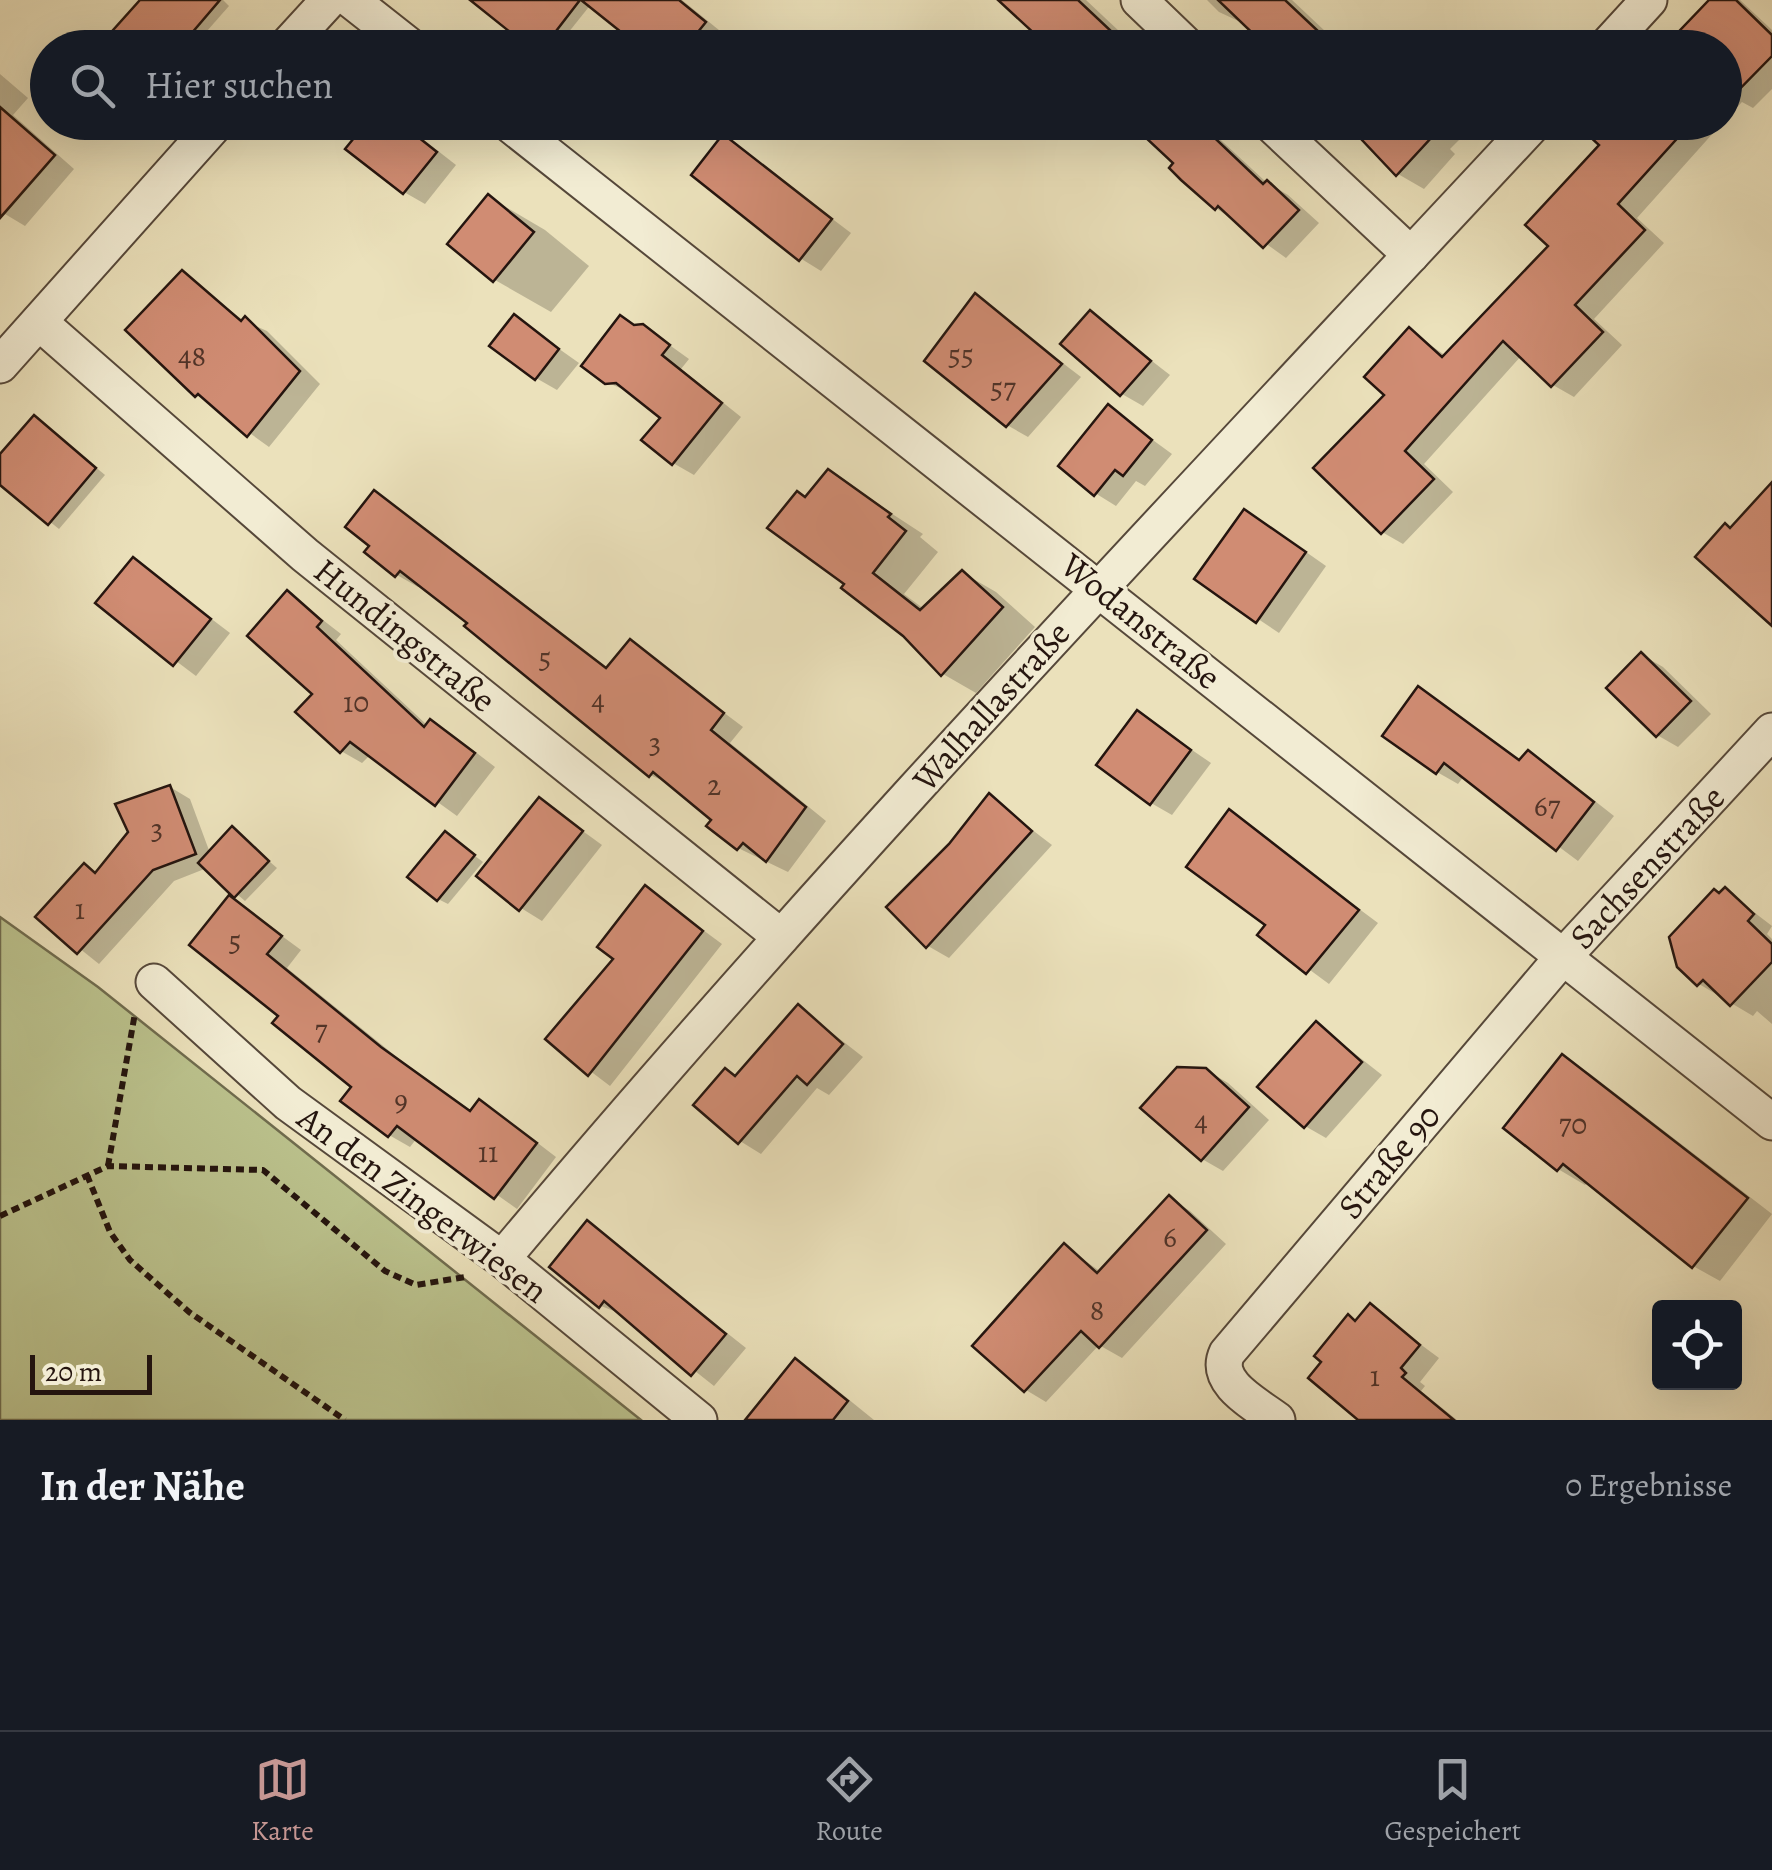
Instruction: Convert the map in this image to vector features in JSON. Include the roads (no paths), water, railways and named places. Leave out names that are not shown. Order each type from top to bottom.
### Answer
[{"type":"street","points":[[302,30],[329,0]]},
{"type":"street","points":[[352,0],[390,30]]},
{"type":"street","points":[[1138,0],[1170,30]]},
{"type":"street","points":[[1621,30],[1649,0]]},
{"type":"street","points":[[0,365],[201,140]]},
{"type":"street","name":"Wodanstraße","points":[[530,140],[1772,1122]]},
{"type":"street","points":[[1289,140],[1411,255]]},
{"type":"street","name":"Walhallastraße","points":[[502,1258],[781,937],[1099,588],[1517,140]]},
{"type":"street","name":"Hundingstraße","points":[[38,322],[305,555],[781,937]]},
{"type":"street","name":"Sachsenstraße","points":[[1562,958],[1772,731]]},
{"type":"street","name":"Straße 90","points":[[1277,1420],[1227,1380],[1222,1368],[1226,1352],[1562,958]]},
{"type":"street","name":"An den Zingerwiesen","points":[[154,982],[288,1103],[502,1258],[698,1420]]}]
